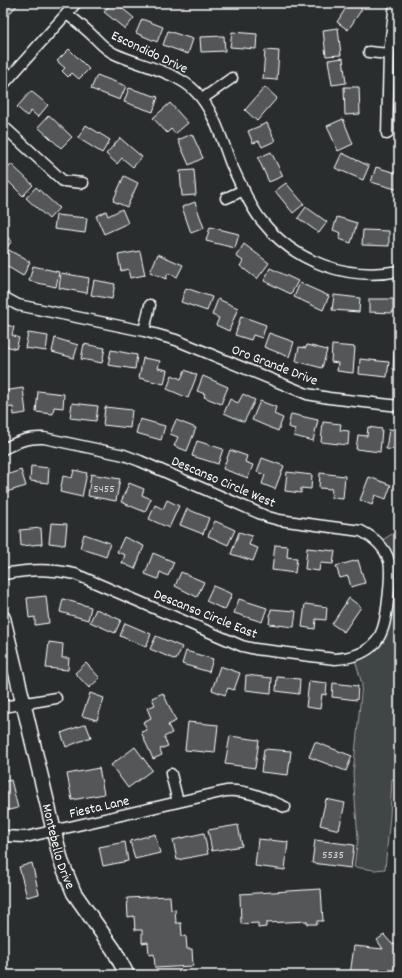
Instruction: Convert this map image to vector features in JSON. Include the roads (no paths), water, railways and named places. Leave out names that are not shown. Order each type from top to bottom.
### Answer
[{"type":"street","points":[[3,85],[76,3]]},
{"type":"street","points":[[387,134],[389,54],[396,3]]},
{"type":"street","name":"Escondido Drive","points":[[67,14],[95,38],[103,47],[115,54],[186,83],[195,90],[209,110],[250,204],[262,221],[296,253],[314,262],[334,269],[371,274],[399,271]]},
{"type":"street","points":[[369,52],[389,54]]},
{"type":"street","points":[[202,99],[232,78]]},
{"type":"street","points":[[3,126],[63,181],[83,183]]},
{"type":"street","points":[[226,198],[244,190]]},
{"type":"street","name":"Oro Grande Drive","points":[[3,297],[18,305],[176,340],[308,394],[329,398],[399,406]]},
{"type":"street","points":[[144,332],[150,305]]},
{"type":"street","name":"Descanso Circle West","points":[[3,450],[23,440],[34,437],[124,455],[140,460],[279,520],[361,530],[371,536],[378,543],[385,552],[389,561],[390,574],[388,597]]},
{"type":"street","name":"Descanso Circle East","points":[[3,574],[30,570],[61,571],[75,574],[242,646],[335,659],[354,656],[374,646],[384,627],[388,597]]},
{"type":"street","name":"Montebello Drive","points":[[3,618],[60,861],[74,893],[114,950],[127,975]]},
{"type":"street","points":[[3,706],[56,698]]},
{"type":"street","points":[[171,774],[178,802]]},
{"type":"street","name":"Fiesta Lane","points":[[3,836],[26,837],[226,790],[246,791],[286,807]]}]
